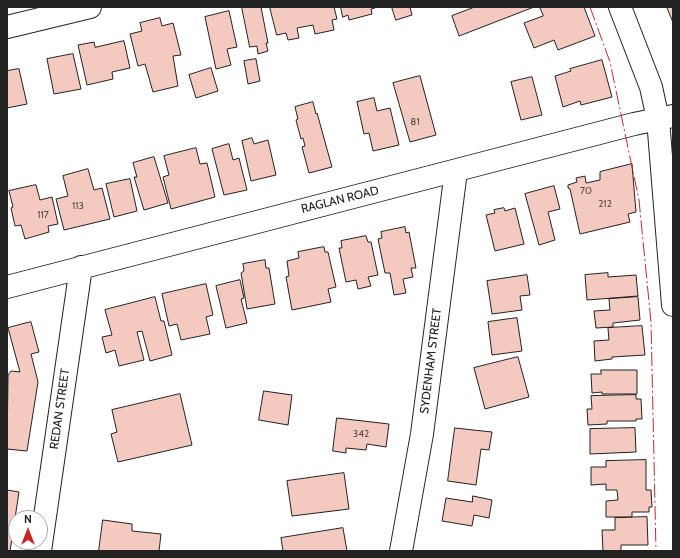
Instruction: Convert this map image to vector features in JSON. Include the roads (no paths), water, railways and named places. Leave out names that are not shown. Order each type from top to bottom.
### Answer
[{"type":"street","points":[[7,27],[90,7]]},
{"type":"street","points":[[620,7],[651,87],[665,118],[673,305]]},
{"type":"street","name":"RAGLAN ROAD","points":[[7,287],[80,267],[665,118]]},
{"type":"street","name":"SYDENHAM STREET","points":[[401,551],[422,434],[456,171]]},
{"type":"street","name":"REDAN STREET","points":[[40,551],[80,267]]}]
